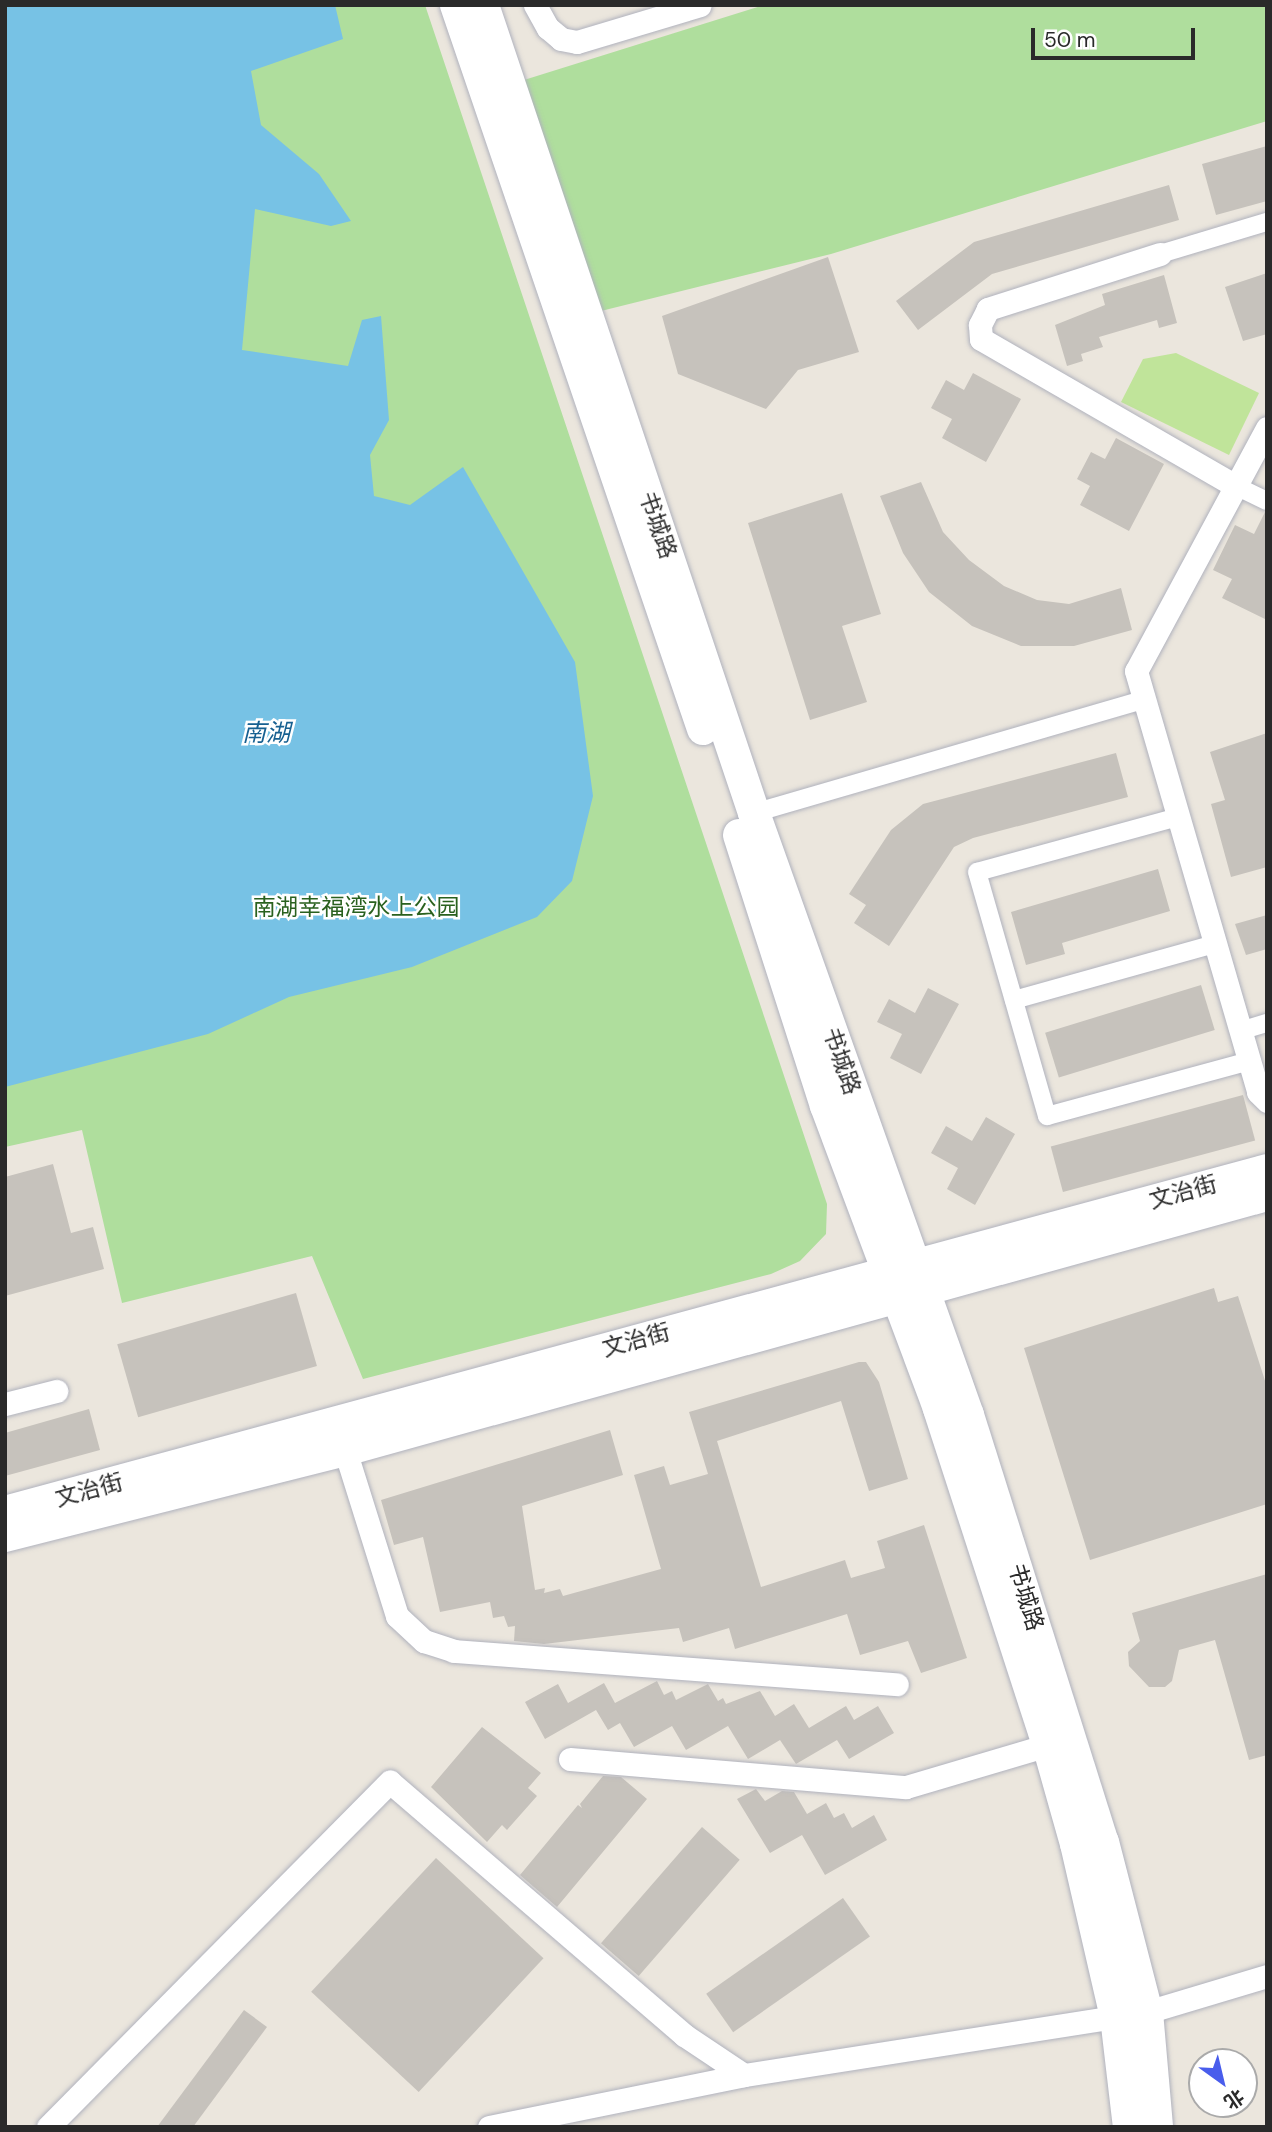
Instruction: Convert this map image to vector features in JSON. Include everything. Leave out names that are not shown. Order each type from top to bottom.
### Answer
[{"type":"main road","name":"书城路","points":[[456,5],[797,1004],[827,1106],[906,1280],[939,1409],[1048,1745],[1076,1844],[1116,2018],[1129,2127]]},
{"type":"main road","name":"书城路","points":[[483,5],[754,813],[906,1280],[1103,1842],[1147,2012],[1157,2127]]},
{"type":"main road","name":"文治街","points":[[5,1536],[345,1450],[1267,1170]]},
{"type":"main road","name":"文治街","points":[[5,1513],[906,1280],[1267,1195]]},
{"type":"street","points":[[535,5],[548,28],[561,39],[577,42],[700,5]]},
{"type":"street","points":[[1267,222],[988,309],[980,325],[981,339],[1267,502]]},
{"type":"street","points":[[1267,428],[1136,671],[1258,1092],[1267,1101]]},
{"type":"street","points":[[754,813],[1144,700]]},
{"type":"street","points":[[1178,817],[977,872],[1047,1116],[1249,1061]]},
{"type":"street","points":[[1014,1000],[1215,944]]},
{"type":"street","points":[[1240,1031],[1267,1023]]},
{"type":"street","points":[[5,1404],[56,1391]]},
{"type":"street","points":[[345,1450],[397,1616],[424,1641],[454,1650],[897,1684]]},
{"type":"street","points":[[570,1759],[906,1787],[1048,1745]]},
{"type":"street","points":[[48,2127],[390,1782],[684,2035],[744,2075]]},
{"type":"street","points":[[489,2127],[744,2075],[1147,2012],[1267,1976]]},
{"type":"green space","name":"南湖幸福湾水上公园","points":[[5,5],[425,5],[827,1204],[826,1234],[800,1261],[771,1274],[363,1379],[312,1256],[122,1303],[82,1130],[5,1147]]},
{"type":"green space","points":[[764,5],[1267,5],[1267,121],[831,254],[601,311],[524,80]]},
{"type":"green space","points":[[1176,353],[1259,393],[1229,455],[1121,402],[1143,359]]},
{"type":"water","name":"南湖","points":[[5,5],[335,5],[343,39],[251,71],[261,125],[319,174],[351,221],[331,226],[255,209],[242,350],[348,366],[362,320],[381,316],[389,420],[370,455],[374,496],[410,505],[463,467],[575,662],[593,796],[572,881],[537,917],[412,967],[289,997],[208,1034],[5,1087]]},
{"type":"building","points":[[1267,146],[1267,201],[1216,215],[1202,164]]},
{"type":"building","points":[[1169,185],[1179,220],[992,274],[918,330],[896,301],[974,242]]},
{"type":"building","points":[[828,257],[859,352],[798,370],[766,409],[678,374],[662,316]]},
{"type":"building","points":[[1267,273],[1267,334],[1243,341],[1225,287]]},
{"type":"building","points":[[1164,275],[1177,323],[1159,328],[1157,320],[1099,337],[1103,347],[1081,354],[1083,361],[1067,366],[1055,325],[1105,305],[1102,294]]},
{"type":"building","points":[[973,373],[1021,399],[986,462],[942,438],[952,419],[931,408],[946,380],[964,390]]},
{"type":"building","points":[[1116,438],[1164,464],[1129,531],[1080,505],[1090,486],[1077,479],[1091,452],[1105,459]]},
{"type":"building","points":[[921,482],[943,532],[969,560],[1004,586],[1037,600],[1069,604],[1121,588],[1132,630],[1074,646],[1021,646],[972,626],[929,592],[903,553],[880,496]]},
{"type":"building","points":[[842,493],[881,614],[842,626],[867,702],[810,720],[748,523]]},
{"type":"building","points":[[1265,512],[1267,620],[1222,598],[1232,579],[1213,570],[1235,525],[1254,534]]},
{"type":"building","points":[[1267,733],[1267,867],[1231,877],[1211,804],[1225,800],[1210,752]]},
{"type":"building","points":[[1116,753],[1128,797],[973,838],[954,847],[889,946],[854,923],[866,905],[849,894],[891,830],[923,804]]},
{"type":"building","points":[[1158,869],[1170,911],[1062,943],[1065,954],[1026,965],[1011,912]]},
{"type":"building","points":[[1267,915],[1267,949],[1246,955],[1235,924]]},
{"type":"building","points":[[1201,985],[1215,1030],[1059,1078],[1045,1033]]},
{"type":"building","points":[[928,988],[959,1004],[921,1074],[890,1058],[902,1034],[877,1022],[889,999],[915,1013]]},
{"type":"building","points":[[1243,1095],[1255,1140],[1063,1192],[1051,1147]]},
{"type":"building","points":[[986,1117],[1015,1134],[975,1205],[947,1189],[958,1168],[931,1153],[946,1126],[972,1141]]},
{"type":"building","points":[[53,1164],[71,1233],[93,1227],[104,1269],[5,1296],[5,1177]]},
{"type":"building","points":[[1214,1288],[1218,1302],[1238,1296],[1267,1387],[1267,1504],[1090,1560],[1024,1348]]},
{"type":"building","points":[[296,1293],[317,1366],[138,1417],[117,1344]]},
{"type":"building","points":[[866,1362],[879,1382],[908,1479],[869,1491],[841,1401],[717,1441],[761,1587],[845,1560],[851,1578],[885,1568],[877,1541],[924,1525],[967,1658],[921,1673],[908,1641],[860,1655],[847,1614],[735,1649],[729,1628],[683,1642],[679,1628],[544,1644],[514,1641],[515,1626],[508,1627],[504,1616],[493,1618],[490,1602],[440,1612],[423,1537],[394,1545],[381,1500],[610,1430],[623,1475],[522,1506],[535,1590],[545,1588],[544,1593],[560,1589],[563,1596],[661,1569],[634,1475],[664,1466],[670,1485],[708,1474],[689,1412]]},
{"type":"building","points":[[89,1409],[100,1450],[5,1476],[5,1433]]},
{"type":"building","points":[[1267,1574],[1267,1755],[1249,1760],[1215,1640],[1179,1650],[1172,1681],[1165,1687],[1149,1687],[1129,1666],[1128,1652],[1140,1641],[1132,1613]]},
{"type":"building","points":[[657,1681],[664,1695],[672,1691],[676,1700],[708,1684],[718,1701],[723,1698],[726,1704],[760,1691],[775,1716],[794,1704],[809,1728],[846,1706],[854,1720],[878,1706],[894,1733],[849,1759],[837,1740],[796,1764],[780,1740],[748,1759],[728,1726],[686,1750],[672,1726],[634,1747],[620,1723],[608,1730],[596,1710],[545,1739],[525,1702],[558,1684],[568,1703],[604,1683],[615,1703]]},
{"type":"building","points":[[482,1727],[541,1773],[528,1788],[537,1796],[507,1830],[502,1825],[487,1842],[431,1787]]},
{"type":"building","points":[[603,1776],[621,1777],[647,1799],[557,1907],[520,1875],[578,1805],[582,1808],[580,1804]]},
{"type":"building","points":[[756,1789],[765,1801],[782,1791],[794,1792],[807,1814],[826,1803],[834,1818],[844,1813],[852,1828],[874,1815],[887,1840],[825,1875],[802,1835],[770,1853],[737,1799]]},
{"type":"building","points":[[702,1827],[740,1860],[639,1976],[601,1943]]},
{"type":"building","points":[[436,1858],[544,1958],[419,2092],[311,1992]]},
{"type":"building","points":[[843,1898],[870,1937],[733,2032],[706,1994]]},
{"type":"building","points":[[244,2010],[267,2027],[193,2127],[157,2127]]}]
